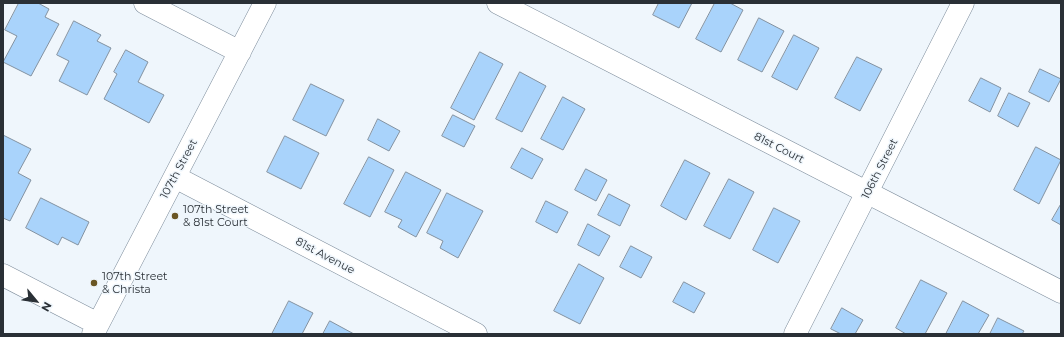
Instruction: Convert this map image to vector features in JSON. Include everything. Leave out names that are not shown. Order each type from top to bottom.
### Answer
[{"type":"street","points":[[145,3],[240,52]]},
{"type":"street","name":"107th Street","points":[[95,329],[265,3]]},
{"type":"street","name":"81st Court","points":[[498,3],[1061,292]]},
{"type":"street","name":"106th Street","points":[[795,334],[868,193],[963,3]]},
{"type":"street","name":"81st Avenue","points":[[175,177],[476,334]]},
{"type":"street","points":[[3,275],[95,329]]},
{"type":"building","points":[[19,3],[38,3],[49,9],[45,17],[59,24],[31,76],[3,62],[17,36],[5,30]]},
{"type":"building","points":[[659,3],[692,3],[679,28],[653,15]]},
{"type":"building","points":[[715,3],[730,3],[743,10],[721,52],[696,39]]},
{"type":"building","points":[[759,18],[784,31],[762,72],[738,60]]},
{"type":"building","points":[[74,21],[101,35],[97,41],[111,48],[87,95],[59,81],[69,61],[57,55]]},
{"type":"building","points":[[794,35],[819,48],[797,90],[772,77]]},
{"type":"building","points":[[126,50],[148,62],[138,82],[164,95],[149,123],[104,99],[117,74],[114,72]]},
{"type":"building","points":[[480,52],[503,64],[474,120],[451,108]]},
{"type":"building","points":[[857,57],[882,69],[860,111],[835,98]]},
{"type":"building","points":[[1040,69],[1061,79],[1049,102],[1029,92]]},
{"type":"building","points":[[520,72],[546,86],[522,132],[496,119]]},
{"type":"building","points":[[981,78],[1001,88],[990,112],[969,101]]},
{"type":"building","points":[[311,84],[344,100],[326,136],[293,120]]},
{"type":"building","points":[[1009,93],[1030,103],[1018,127],[998,116]]},
{"type":"building","points":[[563,97],[585,109],[563,150],[541,139]]},
{"type":"building","points":[[453,115],[475,126],[464,147],[442,136]]},
{"type":"building","points":[[378,119],[400,131],[389,151],[368,140]]},
{"type":"building","points":[[3,135],[31,149],[18,173],[31,180],[10,221],[3,218]]},
{"type":"building","points":[[285,136],[319,153],[301,189],[267,172]]},
{"type":"building","points":[[1036,147],[1061,160],[1039,204],[1014,190]]},
{"type":"building","points":[[522,148],[543,159],[532,179],[511,168]]},
{"type":"building","points":[[369,157],[394,170],[370,217],[344,204]]},
{"type":"building","points":[[685,160],[710,173],[686,220],[661,206]]},
{"type":"building","points":[[586,169],[607,180],[596,201],[575,190]]},
{"type":"building","points":[[406,172],[441,190],[416,237],[398,227],[402,220],[385,212]]},
{"type":"building","points":[[729,179],[754,192],[730,239],[704,226]]},
{"type":"building","points":[[447,193],[483,211],[458,258],[440,248],[443,241],[427,233]]},
{"type":"building","points":[[609,194],[630,205],[620,226],[598,215]]},
{"type":"building","points":[[41,198],[89,222],[78,245],[62,237],[58,245],[26,228]]},
{"type":"building","points":[[546,201],[568,212],[557,233],[536,222]]},
{"type":"building","points":[[1061,204],[1061,225],[1052,220]]},
{"type":"building","points":[[774,208],[800,221],[778,263],[753,250]]},
{"type":"building","points":[[588,224],[610,236],[599,256],[578,245]]},
{"type":"building","points":[[631,246],[652,257],[641,278],[620,267]]},
{"type":"building","points":[[579,264],[604,278],[580,324],[554,311]]},
{"type":"building","points":[[921,280],[947,293],[925,334],[906,334],[896,328]]},
{"type":"building","points":[[684,282],[705,293],[694,313],[673,302]]},
{"type":"building","points":[[289,301],[313,313],[302,334],[272,334]]},
{"type":"building","points":[[963,301],[989,315],[978,334],[946,334]]},
{"type":"building","points":[[842,308],[863,320],[855,334],[841,334],[831,329]]},
{"type":"building","points":[[998,318],[1024,331],[1022,334],[990,334]]},
{"type":"building","points":[[330,321],[354,334],[323,334]]},
{"type":"place","name":"107th Street & 81st Court","points":[[175,216]]},
{"type":"place","name":"107th Street & Christa","points":[[94,283]]}]
